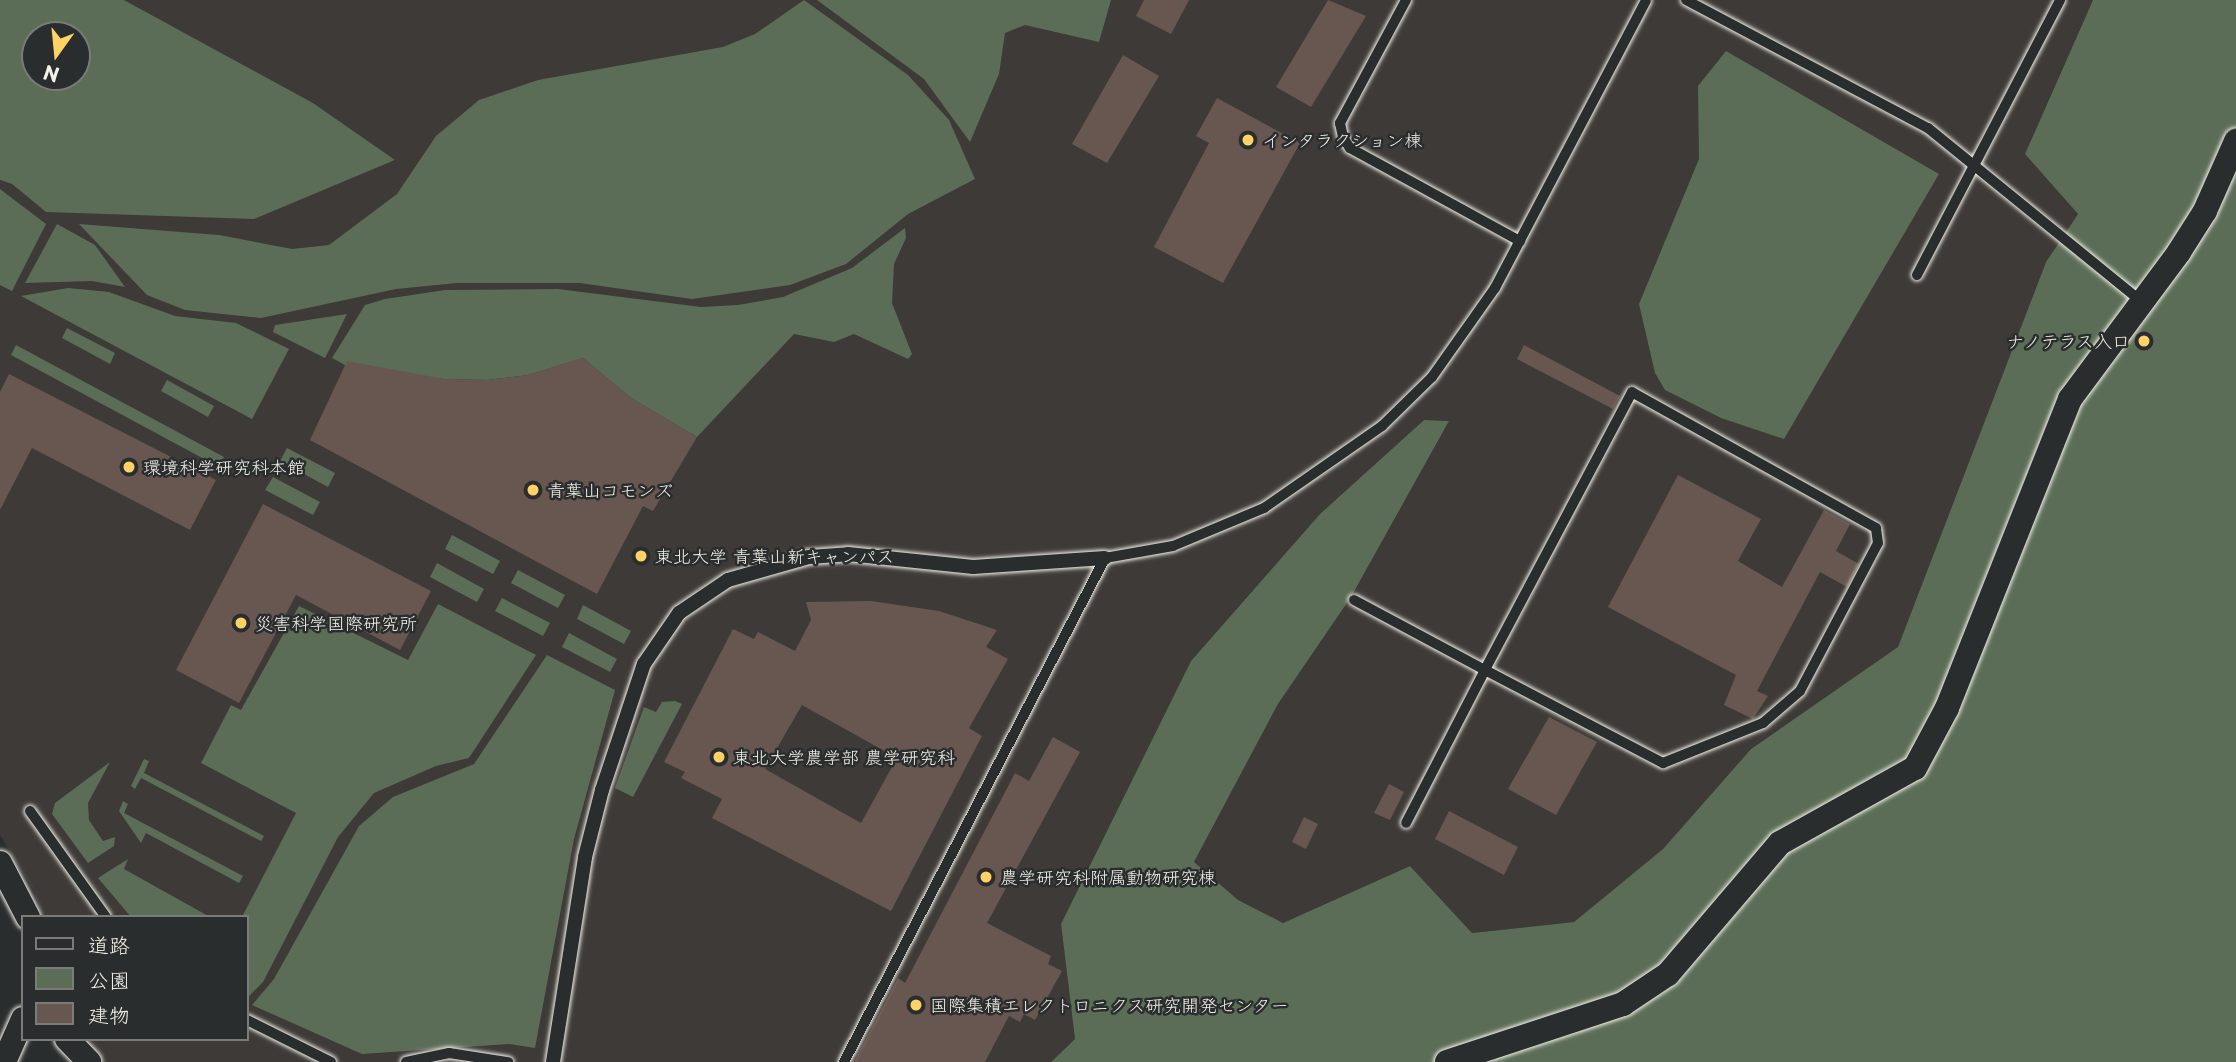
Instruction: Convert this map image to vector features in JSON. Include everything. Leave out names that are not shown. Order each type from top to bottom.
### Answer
[{"type":"street","points":[[1447,1062],[1623,1004],[1668,974],[1780,843],[1915,768],[1947,708],[2070,399],[2205,211],[2236,141]]},
{"type":"street","points":[[553,1062],[585,857],[602,790],[644,664],[679,613],[728,580],[809,557],[848,554],[973,567],[1105,558]]},
{"type":"street","points":[[0,863],[27,915]]},
{"type":"street","points":[[4,1062],[21,1024]]},
{"type":"street","points":[[69,1041],[89,1062]]},
{"type":"lane","points":[[1405,0],[1340,123],[1343,137],[1350,148],[1520,241]]},
{"type":"lane","points":[[844,1062],[1105,558],[1173,546],[1215,531],[1326,469],[1432,377],[1472,324],[1520,241],[1646,0]]},
{"type":"lane","points":[[1686,0],[1928,128],[2142,302]]},
{"type":"lane","points":[[1917,275],[2060,0]]},
{"type":"lane","points":[[1354,600],[1485,670],[1663,763],[1763,723],[1800,691],[1878,543],[1876,528],[1632,392],[1485,670],[1406,822]]},
{"type":"lane","points":[[30,811],[105,915]]},
{"type":"lane","points":[[248,1020],[331,1062]]},
{"type":"lane","points":[[406,1062],[449,1053],[508,1062]]},
{"type":"shaded area","name":"東北大学 青葉山新キャンパス","points":[[124,0],[2093,0],[2025,154],[2078,214],[2046,262],[1899,647],[1751,749],[1663,849],[1574,922],[1472,933],[1410,866],[1283,923],[1238,901],[1194,862],[1278,704],[1351,597],[1449,421],[1424,420],[1320,514],[1191,661],[1061,924],[1075,1039],[1051,1062],[105,1062],[83,1041],[248,1041],[248,915],[42,915],[34,891],[0,835],[0,180],[12,184],[46,212],[395,161],[313,103]]},
{"type":"green space","points":[[0,0],[124,0],[313,103],[395,160],[254,219],[46,212],[12,184],[0,180]]},
{"type":"green space","points":[[804,0],[908,75],[949,120],[975,179],[908,214],[846,264],[790,285],[692,299],[580,283],[457,283],[396,289],[261,318],[185,310],[147,295],[79,224],[219,235],[292,249],[329,245],[397,194],[436,136],[479,100],[538,80],[723,47],[755,34]]},
{"type":"green space","points":[[817,0],[1111,0],[1099,42],[1025,25],[1005,33],[999,74],[970,142],[924,79]]},
{"type":"green space","points":[[2093,0],[2236,0],[2236,1062],[1051,1062],[1075,1039],[1061,924],[1191,661],[1320,514],[1424,420],[1449,421],[1351,597],[1278,704],[1194,862],[1238,900],[1283,923],[1410,866],[1472,933],[1574,922],[1663,849],[1751,749],[1898,647],[2046,262],[2078,214],[2025,154]]},
{"type":"green space","points":[[1726,51],[1939,174],[1784,439],[1721,418],[1665,390],[1655,373],[1639,304],[1699,159],[1698,86]]},
{"type":"green space","points":[[0,189],[46,224],[12,291],[0,285]]},
{"type":"green space","points":[[57,224],[95,245],[125,287],[92,281],[25,283]]},
{"type":"green space","points":[[905,228],[906,238],[894,264],[892,303],[912,354],[908,359],[854,334],[834,342],[794,334],[697,437],[631,398],[583,358],[528,375],[487,380],[444,379],[345,365],[332,358],[365,305],[385,299],[445,290],[558,289],[701,307],[738,305],[783,297],[852,268]]},
{"type":"green space","points":[[68,288],[109,292],[175,316],[236,323],[289,349],[252,419],[21,296]]},
{"type":"green space","points":[[347,314],[325,358],[273,332],[275,325]]},
{"type":"green space","points":[[67,328],[115,353],[110,364],[62,338]]},
{"type":"green space","points":[[16,345],[224,457],[219,467],[11,355]]},
{"type":"green space","points":[[167,380],[214,406],[208,417],[161,391]]},
{"type":"green space","points":[[287,448],[335,473],[328,487],[280,461]]},
{"type":"green space","points":[[273,477],[320,502],[313,515],[265,490]]},
{"type":"green space","points":[[452,535],[500,561],[493,574],[445,549]]},
{"type":"green space","points":[[437,563],[484,589],[477,602],[430,577]]},
{"type":"green space","points":[[518,570],[565,595],[558,608],[511,583]]},
{"type":"green space","points":[[502,598],[550,623],[543,636],[495,611]]},
{"type":"green space","points":[[438,604],[536,655],[469,758],[436,766],[374,793],[338,837],[263,982],[248,997],[248,915],[243,915],[296,813],[201,763],[231,705],[241,710],[299,606],[408,660]]},
{"type":"green space","points":[[583,605],[631,631],[624,644],[577,619]]},
{"type":"green space","points":[[569,633],[617,659],[610,672],[562,647]]},
{"type":"green space","points":[[547,655],[615,690],[574,839],[535,1048],[509,1044],[362,1054],[252,1005],[274,979],[359,826],[393,797],[474,764]]},
{"type":"green space","points":[[675,701],[682,704],[633,797],[615,788],[644,707],[656,712],[662,702]]},
{"type":"green space","points":[[144,759],[149,761],[144,773],[264,836],[261,841],[141,778],[135,789],[131,786]]},
{"type":"green space","points":[[110,762],[88,803],[89,820],[103,841],[115,837],[114,846],[88,863],[52,814],[55,803]]},
{"type":"green space","points":[[123,801],[128,804],[124,813],[243,876],[239,883],[146,833],[141,843],[119,811]]},
{"type":"green space","points":[[128,859],[124,869],[206,915],[129,915],[98,878]]},
{"type":"building","points":[[1144,0],[1189,0],[1171,34],[1136,16]]},
{"type":"building","points":[[1328,0],[1366,16],[1311,107],[1276,87]]},
{"type":"building","points":[[1123,55],[1159,76],[1107,163],[1072,144]]},
{"type":"building","points":[[1217,98],[1300,143],[1223,283],[1154,247],[1209,143],[1196,136]]},
{"type":"building","points":[[1524,345],[1620,396],[1613,409],[1517,359]]},
{"type":"building","name":"青葉山コモンズ","points":[[583,358],[631,398],[697,437],[653,511],[643,506],[597,594],[310,440],[347,361],[444,379],[487,380],[528,375]]},
{"type":"building","name":"環境科学研究科本館","points":[[9,374],[216,480],[190,530],[32,448],[0,510],[0,392]]},
{"type":"building","points":[[1678,475],[1761,519],[1738,561],[1782,587],[1824,510],[1850,524],[1836,551],[1859,564],[1847,587],[1820,572],[1757,691],[1768,696],[1753,719],[1724,705],[1736,675],[1608,607]]},
{"type":"building","name":"災害科学国際研究所","points":[[263,504],[431,591],[400,650],[296,595],[239,703],[176,670]]},
{"type":"building","name":"東北大学農学部 農学研究科","points":[[871,601],[939,611],[997,630],[986,647],[1008,659],[969,728],[982,736],[891,911],[712,818],[722,799],[681,778],[685,772],[664,762],[733,629],[754,639],[758,632],[795,651],[811,620],[806,602]],"holes":[[[802,705],[897,758],[861,823],[765,769]]]},
{"type":"building","points":[[1549,717],[1597,742],[1556,815],[1508,789]]},
{"type":"building","points":[[1053,737],[1080,752],[987,923],[1051,956],[1048,964],[1062,971],[1035,1020],[1024,1014],[1020,1022],[1009,1016],[985,1062],[854,1062],[898,978],[905,983],[1015,773],[1029,781]]},
{"type":"building","points":[[1389,784],[1404,792],[1390,820],[1374,813]]},
{"type":"building","points":[[1449,811],[1518,847],[1504,875],[1435,839]]},
{"type":"building","points":[[1304,817],[1318,824],[1306,849],[1292,842]]},
{"type":"place","name":"インタラクション棟","points":[[1248,140]]},
{"type":"place","name":"ナノテラス入口","points":[[2144,341]]},
{"type":"place","name":"環境科学研究科本館","points":[[129,467]]},
{"type":"place","name":"青葉山コモンズ","points":[[533,490]]},
{"type":"place","name":"東北大学 青葉山新キャンパス","points":[[641,556]]},
{"type":"place","name":"災害科学国際研究所","points":[[241,623]]},
{"type":"place","name":"東北大学農学部 農学研究科","points":[[719,757]]},
{"type":"place","name":"農学研究科附属動物研究棟","points":[[986,877]]},
{"type":"place","name":"国際集積エレクトロニクス研究開発センター","points":[[916,1005]]}]
